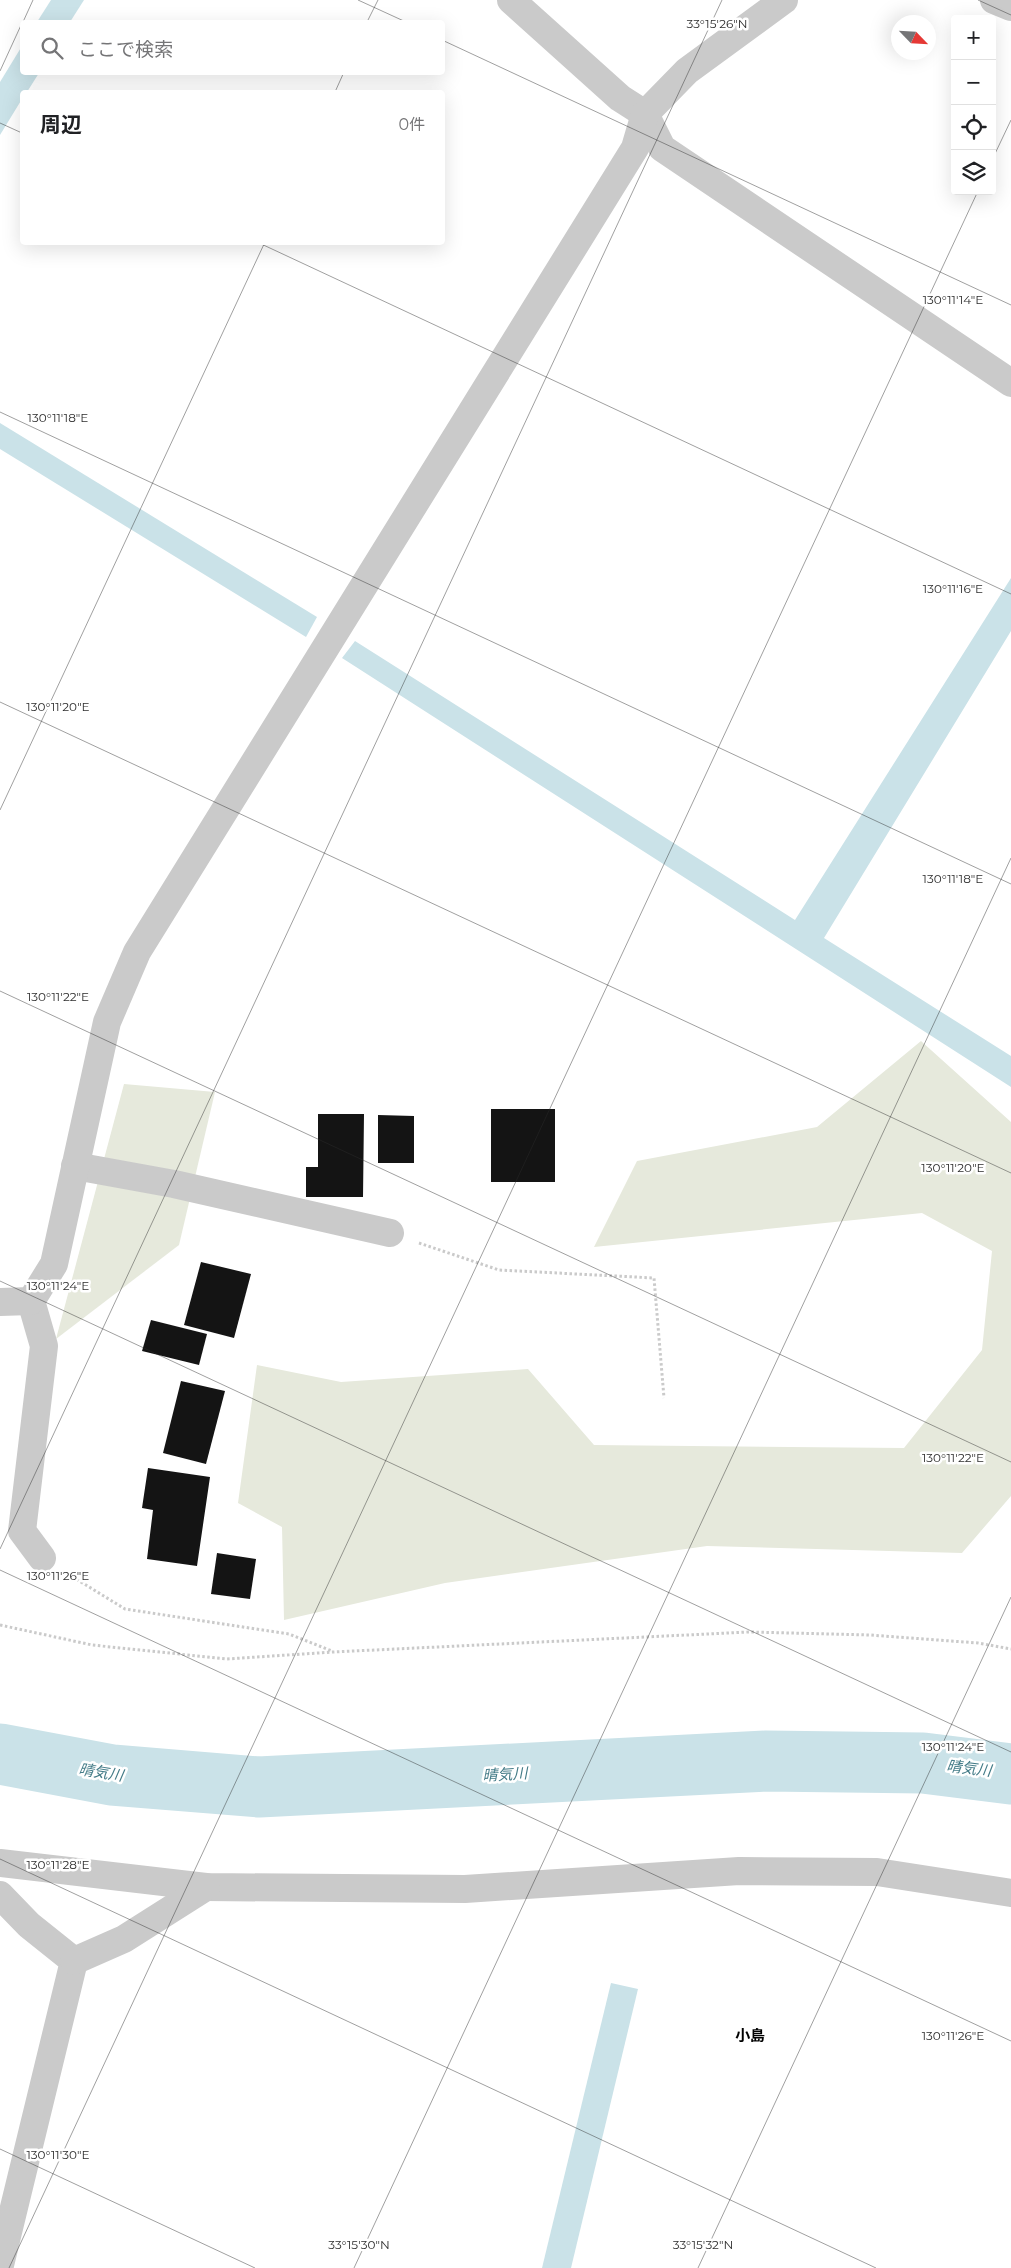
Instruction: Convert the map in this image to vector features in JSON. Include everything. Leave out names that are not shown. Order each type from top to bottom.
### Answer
[{"type":"street","points":[[511,0],[620,98],[646,114],[662,148],[1011,383]]},
{"type":"street","points":[[42,1558],[22,1531],[44,1346],[32,1302],[54,1264],[107,1022],[137,952],[635,148],[646,114],[687,71],[784,0]]},
{"type":"street","points":[[994,0],[1011,7]]},
{"type":"street","points":[[75,1166],[174,1184],[390,1233]]},
{"type":"street","points":[[0,1302],[32,1302]]},
{"type":"street","points":[[0,1863],[206,1886],[465,1889],[739,1871],[877,1872],[1011,1893]]},
{"type":"street","points":[[74,1960],[124,1939],[206,1886]]},
{"type":"street","points":[[0,1895],[29,1926],[74,1960]]},
{"type":"street","points":[[0,2265],[74,1960]]},
{"type":"path","points":[[390,1233],[499,1270],[654,1278],[664,1398]]},
{"type":"path","points":[[42,1558],[125,1609],[289,1634],[333,1652]]},
{"type":"path","points":[[0,1625],[92,1645],[227,1659],[333,1652],[749,1632],[978,1642],[1011,1649]]},
{"type":"shaded area","points":[[921,1041],[1011,1122],[1011,1496],[962,1553],[707,1546],[445,1583],[284,1620],[282,1527],[238,1503],[257,1365],[341,1382],[528,1369],[594,1445],[904,1448],[982,1350],[992,1251],[922,1213],[594,1247],[637,1161],[817,1127]]},
{"type":"shaded area","points":[[124,1084],[215,1092],[179,1245],[56,1339]]},
{"type":"water","points":[[51,0],[84,0],[71,20],[38,20]]},
{"type":"water","points":[[20,49],[20,75],[38,75],[28,90],[20,90],[20,102],[0,135],[0,82]]},
{"type":"water","points":[[0,423],[317,617],[306,637],[0,449]]},
{"type":"water","points":[[1011,578],[1011,631],[824,938],[1011,1056],[1011,1087],[342,658],[355,641],[795,920]]},
{"type":"water","points":[[611,1983],[638,1989],[571,2268],[542,2268]]},
{"type":"building","points":[[491,1109],[555,1109],[555,1182],[491,1182]]},
{"type":"building","points":[[318,1114],[364,1114],[363,1197],[306,1197],[306,1167],[318,1167]]},
{"type":"building","points":[[378,1115],[414,1116],[414,1163],[378,1163]]},
{"type":"building","points":[[201,1262],[251,1274],[234,1338],[184,1325]]},
{"type":"building","points":[[151,1320],[207,1334],[199,1365],[142,1351]]},
{"type":"building","points":[[181,1381],[225,1391],[206,1464],[163,1453]]},
{"type":"building","points":[[148,1468],[210,1477],[197,1566],[147,1559],[153,1510],[142,1508]]},
{"type":"building","points":[[217,1553],[256,1559],[250,1599],[211,1594]]},
{"type":"waterway","name":"晴気川","points":[[0,1754],[112,1775],[259,1787],[766,1761],[923,1763],[1011,1774]]},
{"type":"district","name":"小島","points":[[750,2035]]}]
